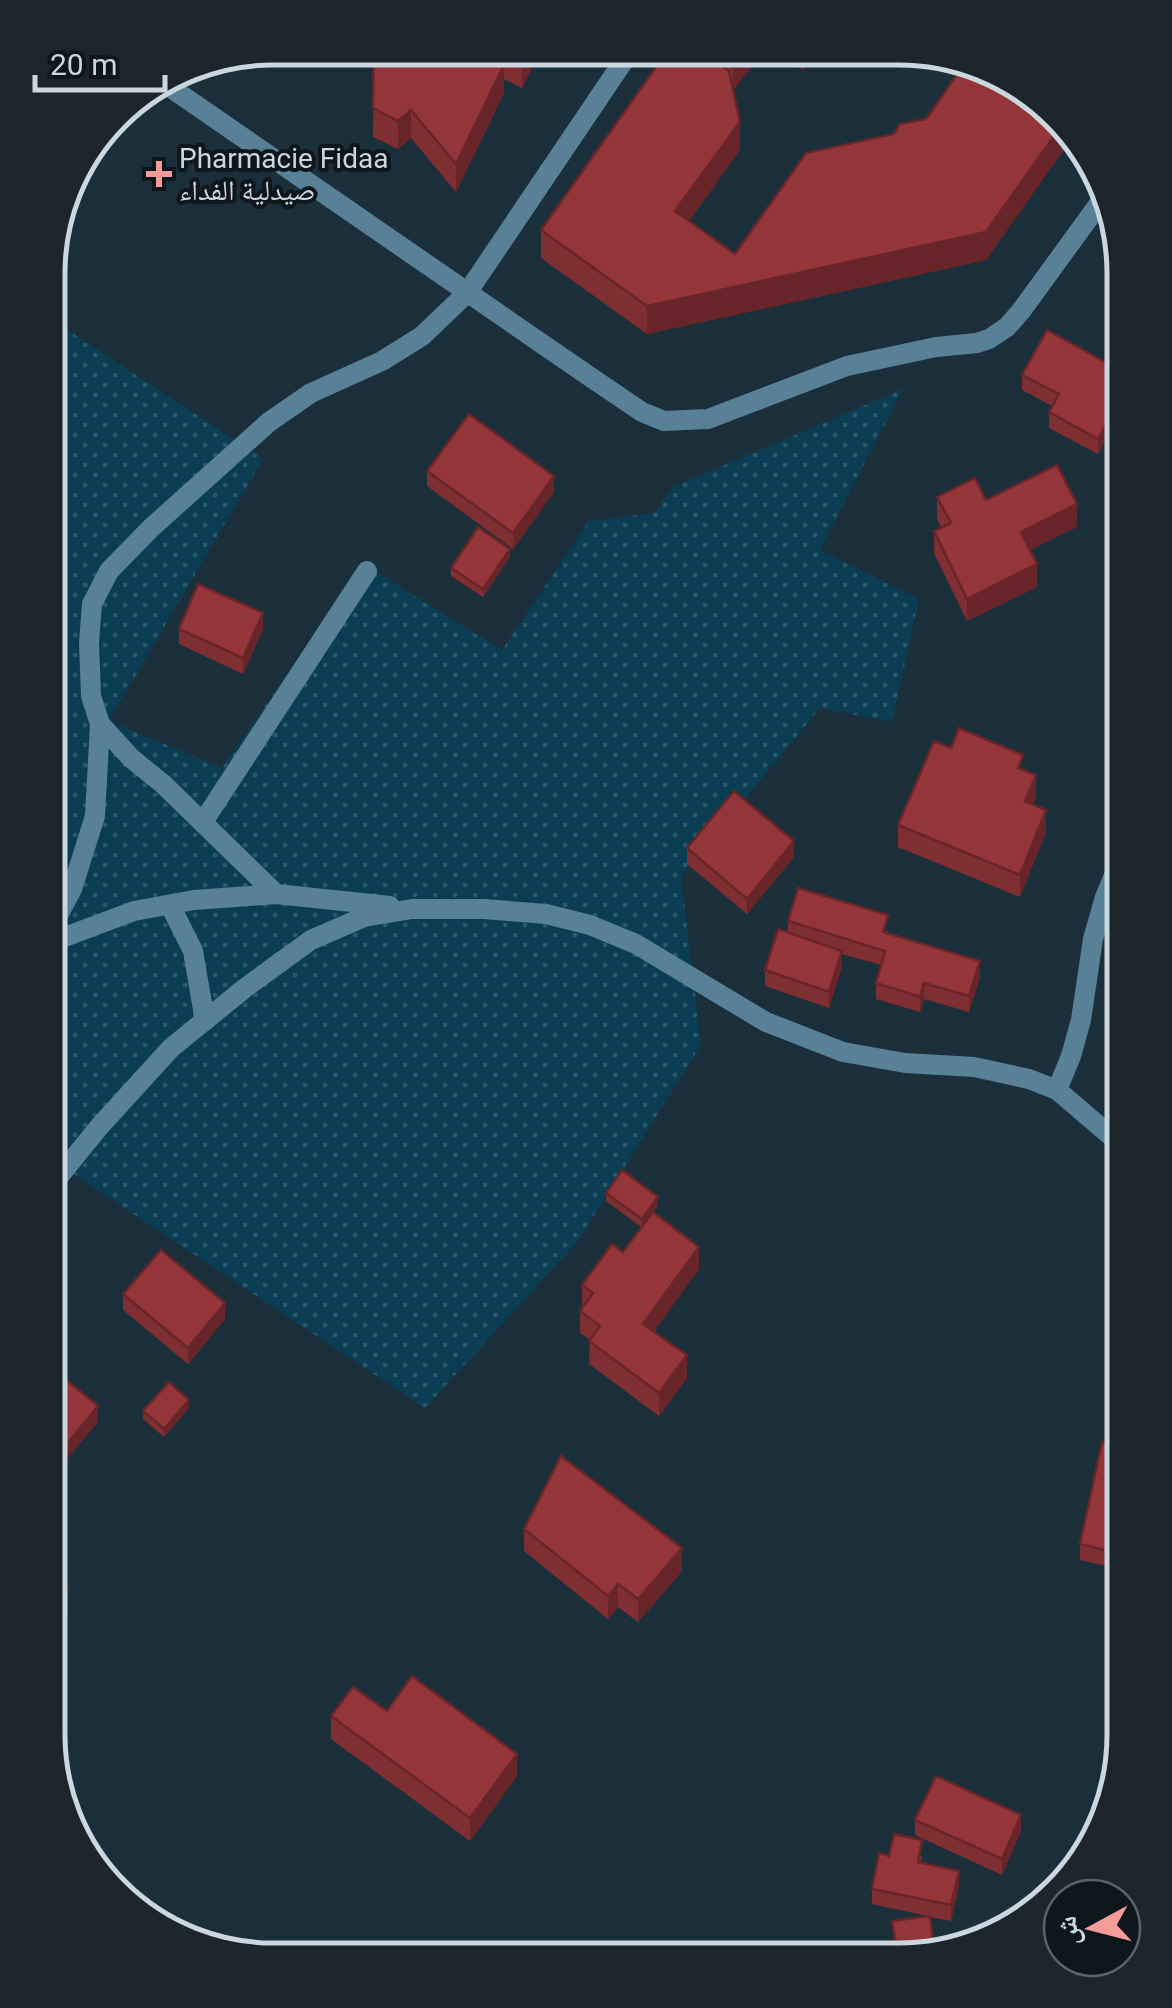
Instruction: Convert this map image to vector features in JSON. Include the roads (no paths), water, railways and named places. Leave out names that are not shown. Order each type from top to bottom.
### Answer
[{"type":"street","points":[[65,903],[95,816],[100,724],[91,696],[88,643],[92,604],[109,571],[269,422],[312,393],[382,361],[422,336],[467,293],[620,65]]},
{"type":"street","points":[[175,90],[642,412],[664,421],[708,419],[847,366],[990,339],[1022,311],[1096,208]]},
{"type":"street","points":[[203,822],[367,571]]},
{"type":"street","points":[[100,724],[276,894]]},
{"type":"street","points":[[1057,1090],[1081,1020],[1093,940],[1107,892]]},
{"type":"street","points":[[65,937],[134,911],[194,900],[276,894],[412,909],[546,914],[636,944],[766,1022],[843,1052],[906,1063],[974,1067],[1029,1079],[1057,1090],[1107,1133]]},
{"type":"street","points":[[170,905],[193,952],[205,1021]]},
{"type":"street","points":[[65,1169],[171,1048],[245,988],[311,940],[364,917],[412,909]]},
{"type":"place","name":"Pharmacie Fidaa صيدلية الفداء","points":[[159,174]]}]
